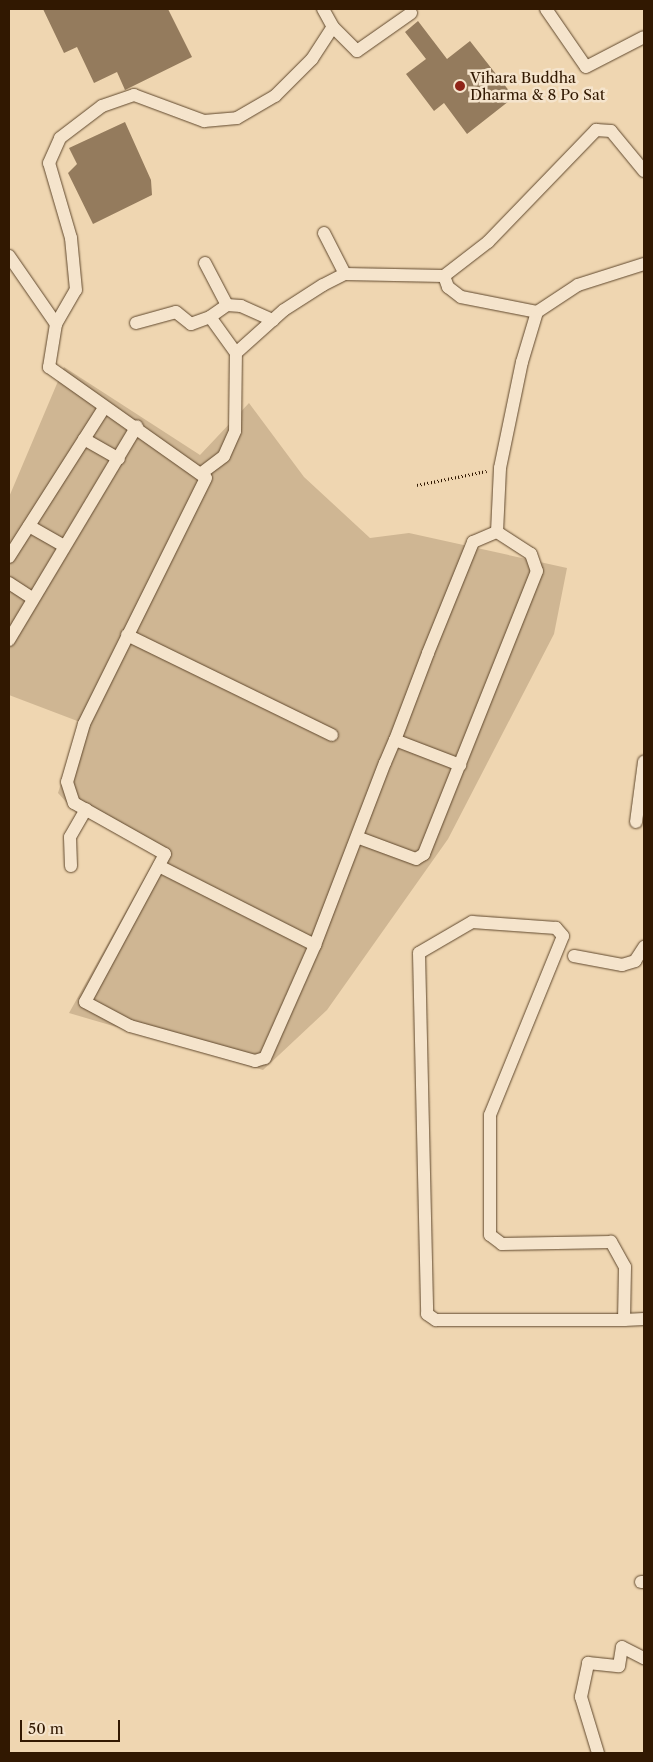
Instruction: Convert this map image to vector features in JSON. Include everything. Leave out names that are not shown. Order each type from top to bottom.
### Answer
[{"type":"street","points":[[323,9],[333,27],[357,51],[411,13]]},
{"type":"street","points":[[546,9],[586,66],[644,38]]},
{"type":"street","points":[[203,472],[138,426],[104,408],[48,366],[56,324],[72,303],[76,269],[49,156],[70,128],[115,99],[134,95],[204,121],[234,119],[293,79],[333,27]]},
{"type":"street","points":[[236,353],[306,294],[345,274],[444,276],[488,242],[596,130],[611,131],[644,171]]},
{"type":"street","points":[[324,233],[345,274]]},
{"type":"street","points":[[9,256],[56,324]]},
{"type":"street","points":[[205,263],[227,305]]},
{"type":"street","points":[[497,532],[500,468],[522,362],[537,312],[578,285],[644,264]]},
{"type":"street","points":[[444,276],[448,288],[461,297],[537,312]]},
{"type":"street","points":[[136,323],[176,312],[191,324],[210,316],[227,305],[252,309],[273,320]]},
{"type":"street","points":[[203,472],[224,456],[235,431],[236,353],[210,316]]},
{"type":"street","points":[[9,558],[104,408]]},
{"type":"street","points":[[9,640],[32,598],[138,426]]},
{"type":"street","points":[[84,439],[119,459]]},
{"type":"street","points":[[203,472],[204,486],[127,635],[84,724],[67,782],[74,803],[160,847],[165,854],[85,998],[120,1023],[263,1059],[315,945],[472,542],[497,532]]},
{"type":"street","points":[[29,526],[64,546]]},
{"type":"street","points":[[357,837],[421,858],[537,571],[532,554],[497,532]]},
{"type":"street","points":[[9,583],[32,598]]},
{"type":"street","points":[[127,635],[332,735]]},
{"type":"street","points":[[395,740],[460,764]]},
{"type":"street","points":[[636,822],[644,762]]},
{"type":"street","points":[[71,866],[70,837],[86,809]]},
{"type":"street","points":[[159,866],[315,945]]},
{"type":"street","points":[[624,1320],[625,1267],[611,1242],[506,1244],[490,1236],[490,1115],[563,936],[556,928],[472,922],[419,953],[426,1312],[436,1320],[624,1320],[644,1319]]},
{"type":"street","points":[[574,956],[622,965],[636,961],[644,946]]},
{"type":"street","points":[[598,1753],[581,1697],[588,1663],[619,1666],[622,1647],[644,1658]]},
{"type":"path","points":[[416,485],[500,468]]},
{"type":"shaded area","points":[[64,367],[200,455],[249,403],[304,477],[370,538],[409,533],[567,568],[554,634],[448,839],[327,1010],[263,1070],[69,1013],[159,852],[68,804],[58,793],[80,722],[9,695],[9,497]]},
{"type":"building","points":[[43,9],[168,9],[192,57],[125,90],[117,72],[94,83],[77,47],[64,53]]},
{"type":"building","name":"Vihara Buddha Dharma & 8 Po Sat","points":[[418,21],[447,59],[470,41],[514,97],[467,134],[444,103],[434,111],[406,74],[426,59],[405,32]]},
{"type":"building","points":[[125,122],[151,180],[152,195],[93,224],[68,173],[77,164],[69,148]]},
{"type":"place","name":"Vihara Buddha Dharma & 8 Po Sat","points":[[460,86]]}]
